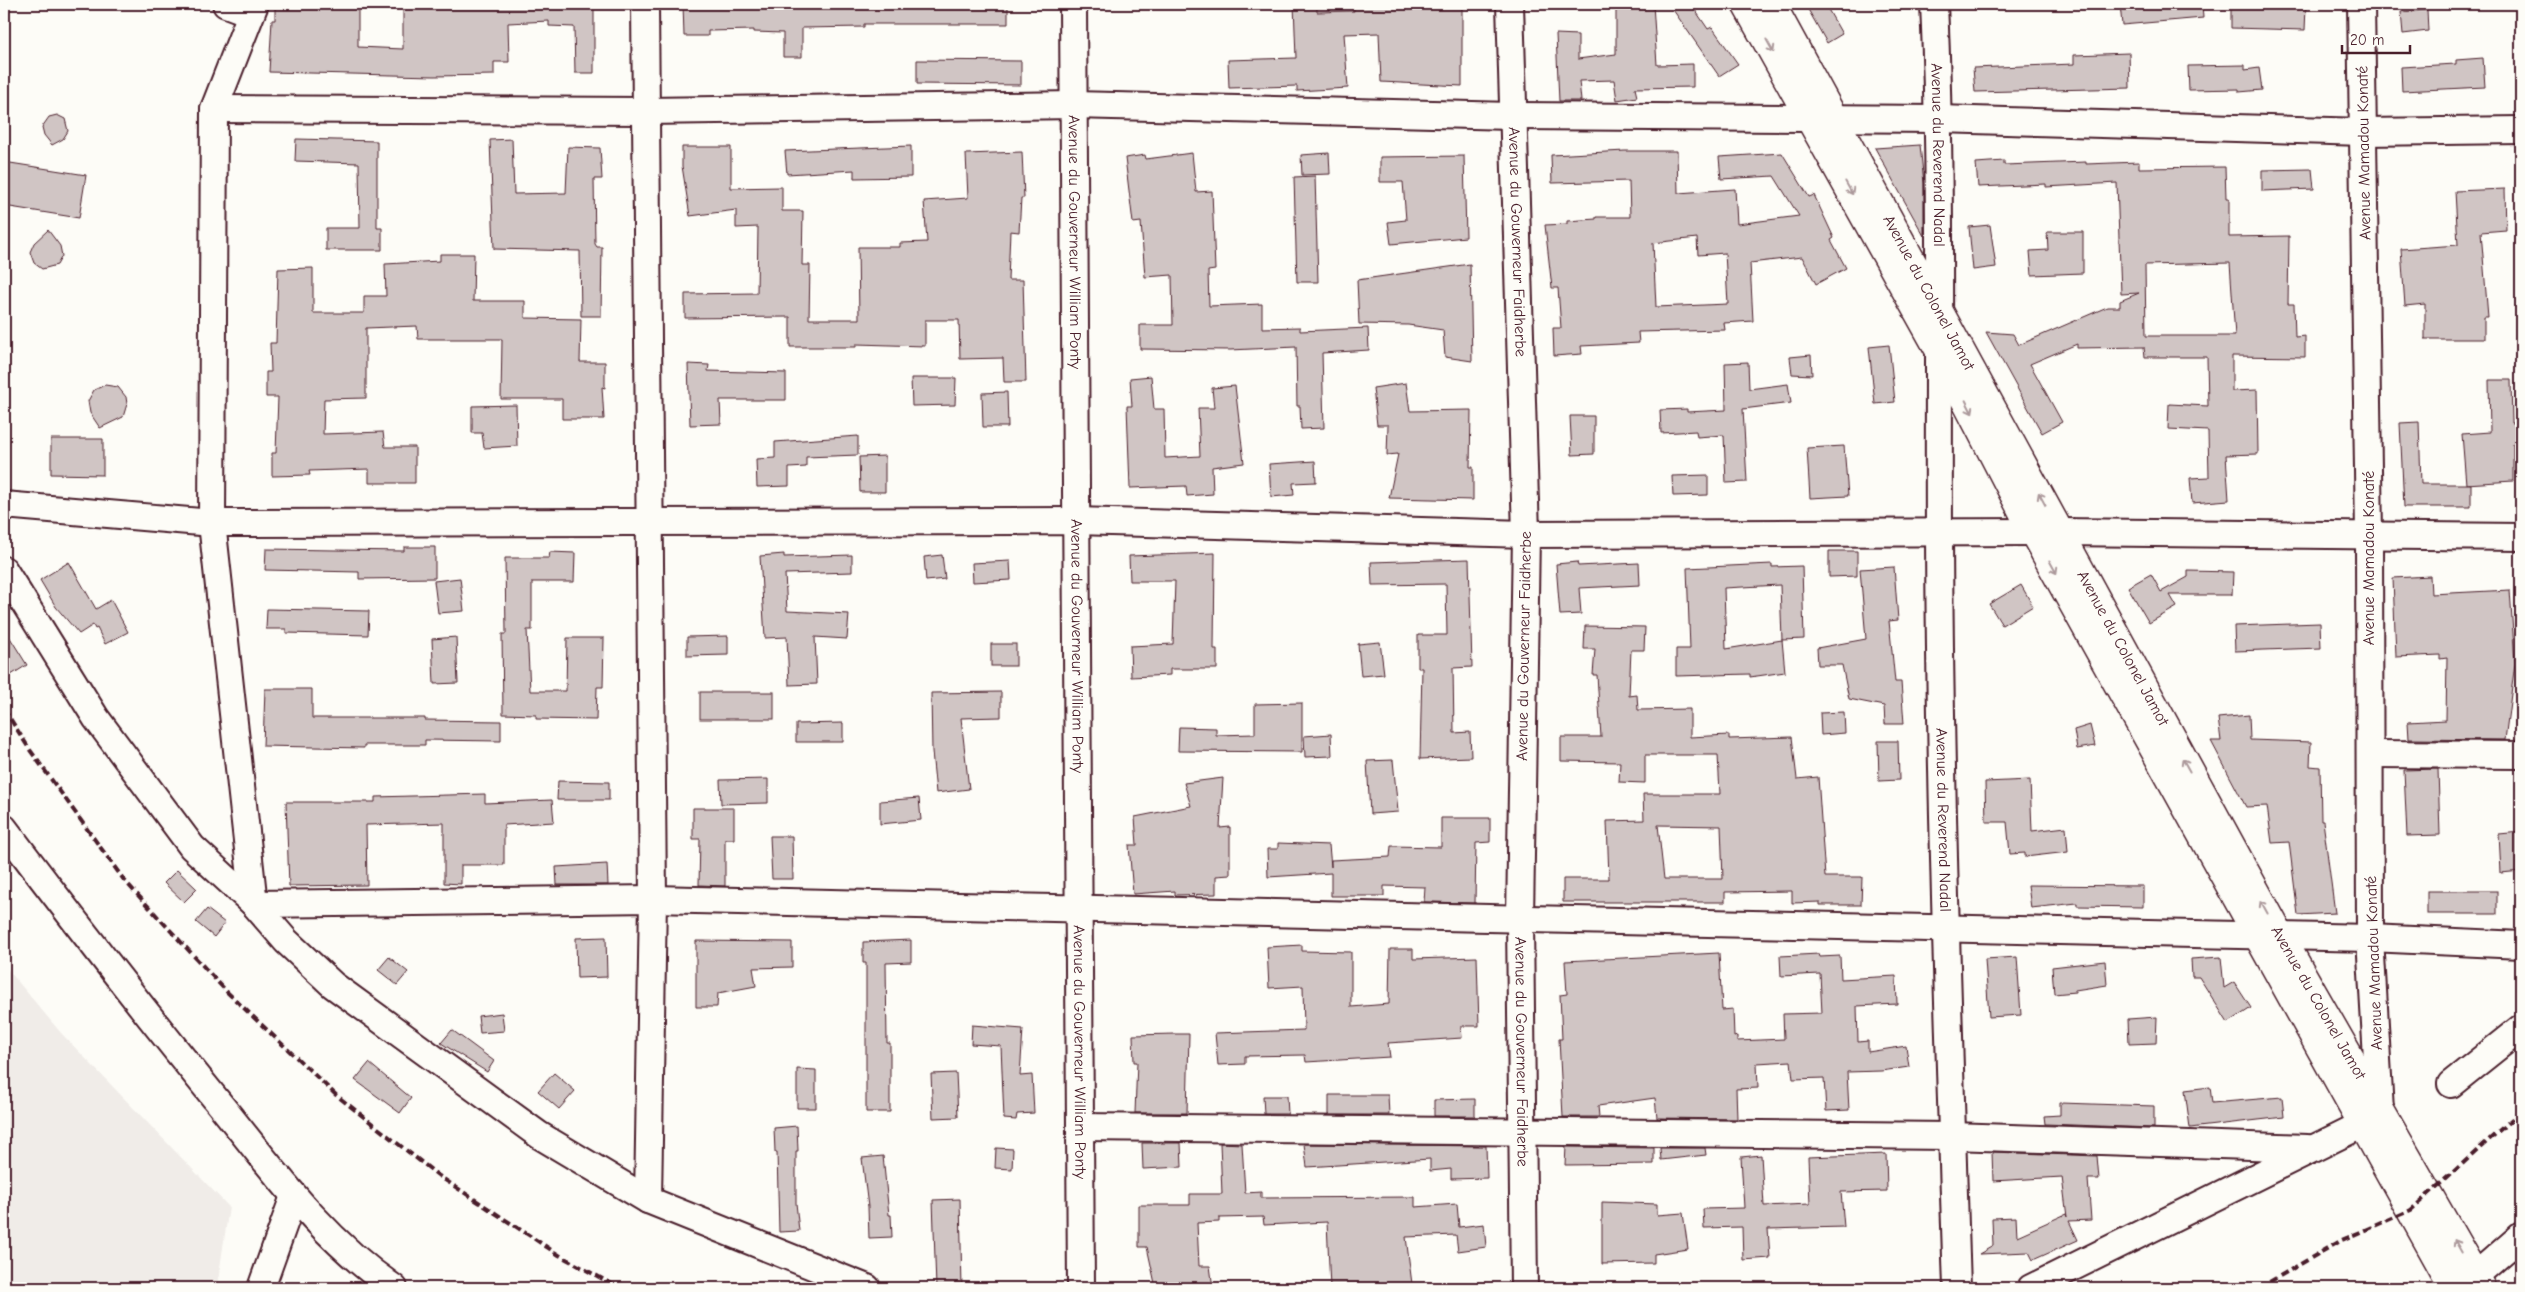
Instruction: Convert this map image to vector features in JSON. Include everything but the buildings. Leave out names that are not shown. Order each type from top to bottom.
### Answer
[{"type":"main road","name":"Avenue du Colonel Jamot","points":[[1746,4],[1821,117],[1938,308],[2047,532]]},
{"type":"main road","name":"Avenue du Colonel Jamot","points":[[1771,4],[1821,117],[1940,351],[2047,532],[2268,936],[2466,1285]]},
{"type":"street","points":[[226,4],[253,8],[214,109],[212,523],[254,904]]},
{"type":"street","points":[[645,4],[653,899],[648,1200]]},
{"type":"street","name":"Avenue du Gouverneur William Ponty","points":[[1073,4],[1081,1288]]},
{"type":"street","name":"Avenue du Gouverneur Faidherbe","points":[[1510,4],[1526,534],[1520,919],[1524,1288]]},
{"type":"street","name":"Avenue du Reverend Nadal","points":[[1934,4],[1939,119],[1939,532],[1946,929],[1956,1288]]},
{"type":"street","name":"Avenue Mamadou Konaté","points":[[2360,4],[2364,132],[2369,535],[2371,1118]]},
{"type":"street","points":[[214,109],[646,111],[1074,105],[1512,116],[1939,119],[2364,132],[2521,130]]},
{"type":"street","points":[[4,505],[212,523],[1076,521],[1526,534],[2047,532],[2521,537]]},
{"type":"street","points":[[4,570],[96,718],[192,847],[254,904],[286,941],[333,984],[539,1135],[648,1200],[867,1288]]},
{"type":"street","points":[[2370,754],[2521,755]]},
{"type":"street","points":[[4,828],[132,997],[312,1218],[361,1265],[394,1288]]},
{"type":"street","points":[[254,904],[653,899],[2370,938],[2521,944]]},
{"type":"street","points":[[2451,1084],[2521,1028]]},
{"type":"street","points":[[2031,1288],[2371,1118]]},
{"type":"street","points":[[1080,1127],[1952,1136],[2310,1148]]},
{"type":"street","points":[[261,1288],[294,1196]]},
{"type":"street","points":[[2466,1285],[2521,1236]]},
{"type":"shaded area","points":[[4,965],[61,1033],[229,1207],[217,1288],[4,1288]]},
{"type":"railway","points":[[4,709],[30,750],[124,880],[227,992],[336,1095],[439,1176],[559,1255],[619,1288]]},
{"type":"railway","points":[[2259,1288],[2342,1240],[2411,1210],[2521,1111]]}]
